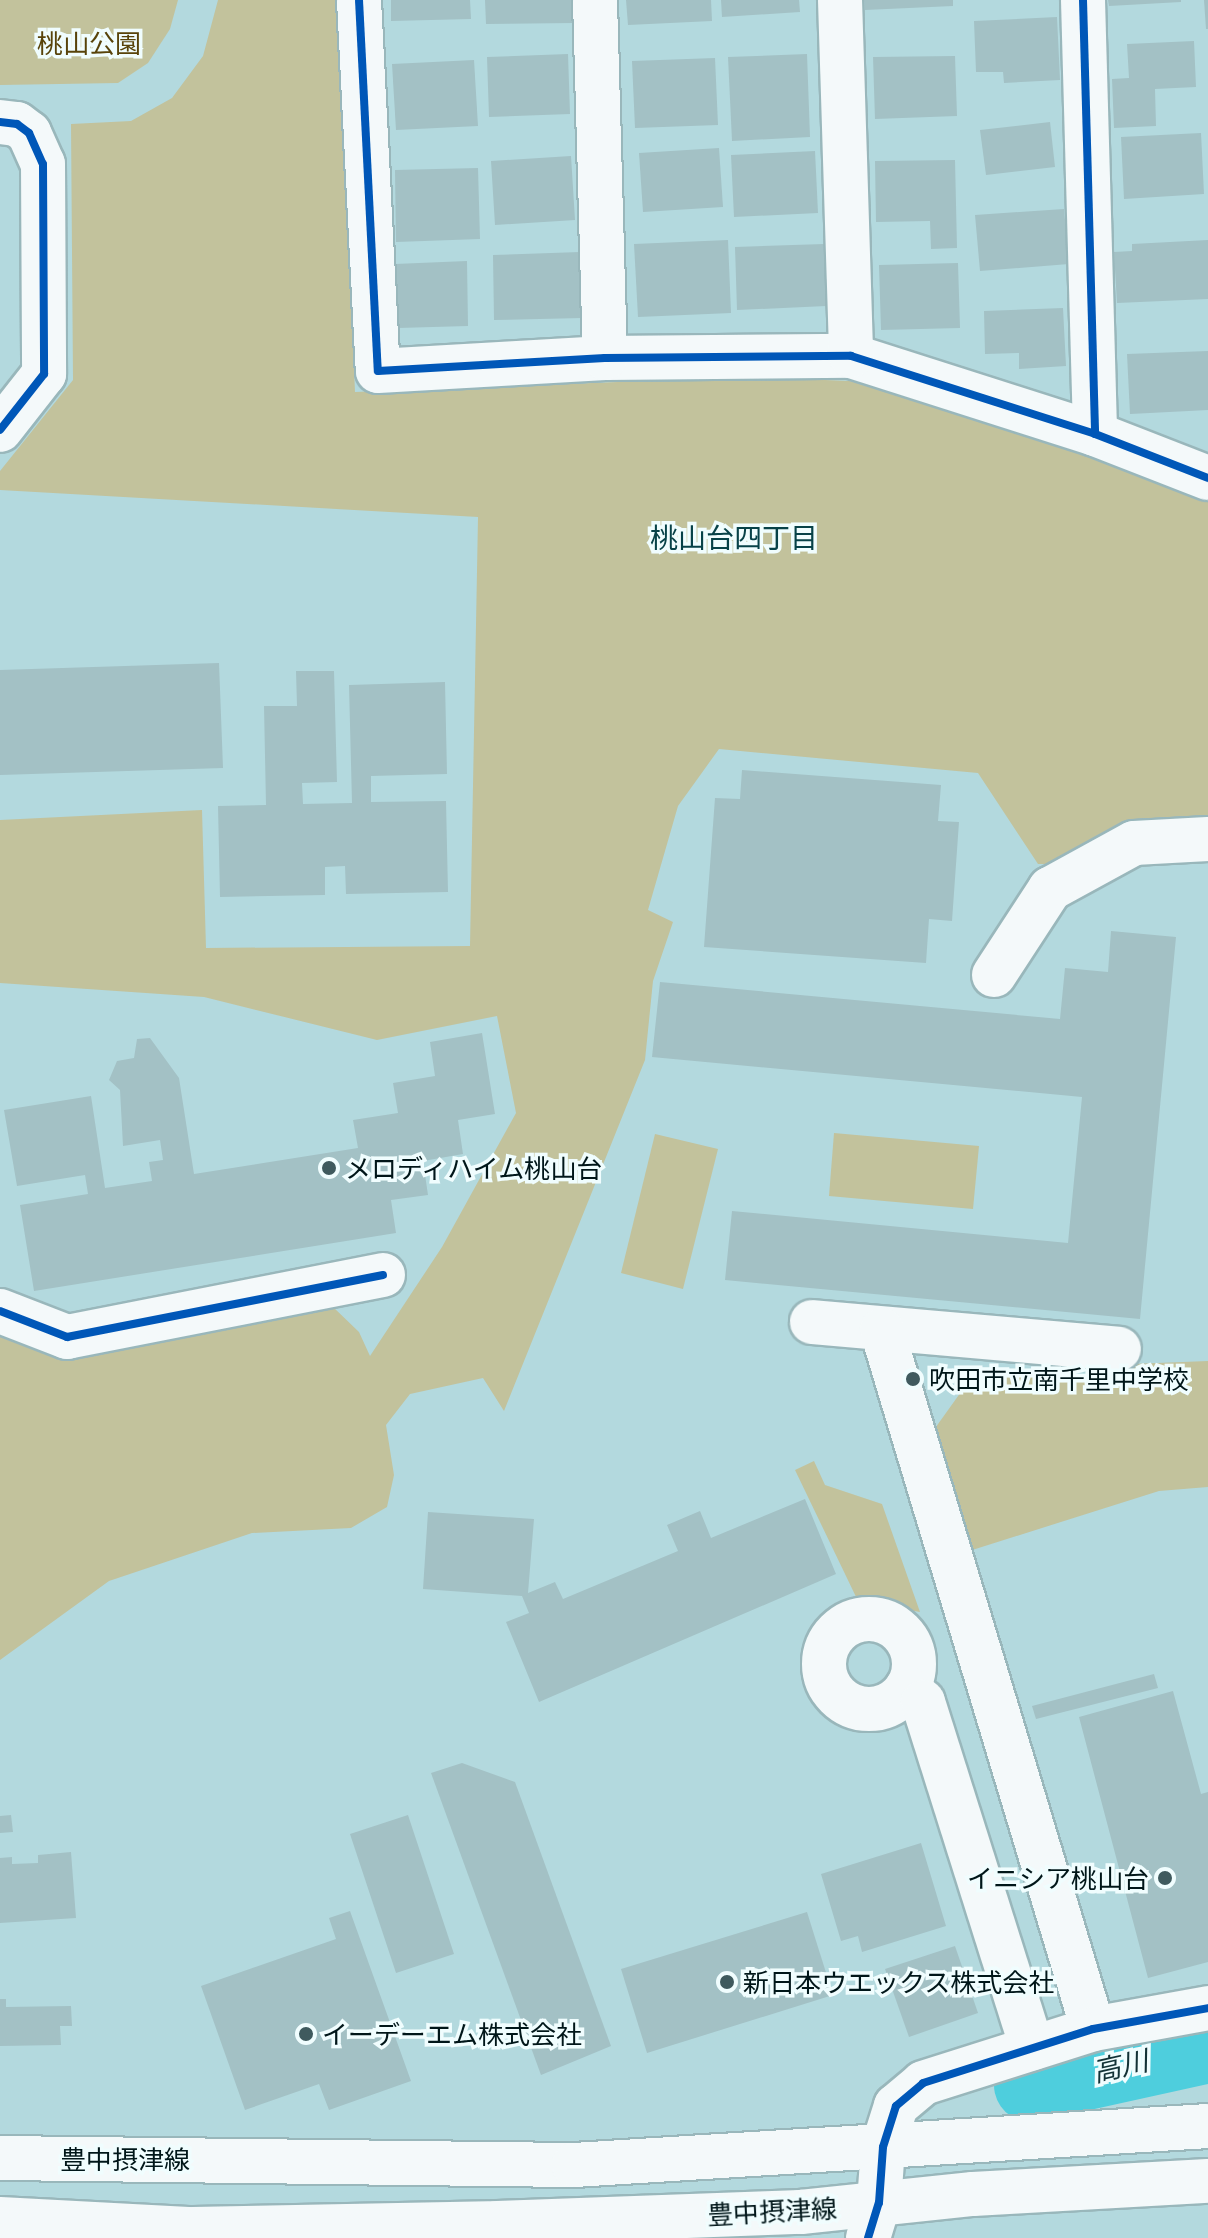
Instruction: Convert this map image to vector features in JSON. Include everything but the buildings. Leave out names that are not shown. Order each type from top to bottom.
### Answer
[{"type":"street","points":[[359,0],[378,371],[605,358],[851,356],[1095,434],[1208,478]]},
{"type":"street","points":[[595,0],[605,358]]},
{"type":"street","points":[[840,0],[851,356]]},
{"type":"street","points":[[1083,0],[1095,434]]},
{"type":"street","points":[[0,122],[17,124],[29,133],[41,153],[44,344],[44,374],[0,430]]},
{"type":"street","points":[[994,975],[1050,889],[1134,843],[1208,839]]},
{"type":"street","points":[[0,1311],[67,1337],[383,1275]]},
{"type":"street","points":[[812,1322],[1119,1349]]},
{"type":"street","points":[[882,1330],[1093,2029]]},
{"type":"street","points":[[907,1688],[923,1702],[1032,2048]]},
{"type":"street","points":[[874,2220],[883,2147],[896,2106],[923,2083],[1093,2029],[1208,2008]]},
{"type":"street","name":"豊中摂津線","points":[[0,2158],[574,2165],[1208,2126]]},
{"type":"street","name":"豊中摂津線","points":[[0,2219],[193,2229],[496,2230],[801,2212],[874,2220],[1208,2181]]},
{"type":"green space","name":"桃山公園","points":[[0,0],[178,0],[170,29],[148,63],[118,83],[0,85]]},
{"type":"green space","points":[[218,0],[339,0],[355,392],[747,377],[850,381],[1085,453],[1208,501],[1208,829],[1100,834],[1068,864],[1038,864],[978,773],[719,749],[678,806],[648,910],[673,922],[653,981],[645,1060],[504,1411],[483,1378],[410,1394],[386,1425],[394,1475],[387,1507],[351,1528],[252,1533],[109,1581],[0,1660],[0,1327],[332,1306],[359,1332],[370,1356],[442,1247],[516,1113],[497,1016],[377,1040],[204,997],[0,983],[0,820],[202,810],[206,948],[470,946],[478,517],[0,490],[0,471],[73,380],[71,124],[131,121],[172,98],[203,56]]},
{"type":"green space","points":[[834,1133],[979,1146],[973,1209],[829,1196]]},
{"type":"green space","points":[[655,1134],[718,1149],[683,1289],[621,1273]]},
{"type":"green space","points":[[1208,1361],[1208,1487],[1159,1491],[966,1552],[928,1438],[976,1371],[1129,1381],[1131,1364]]},
{"type":"green space","points":[[814,1461],[825,1485],[882,1504],[920,1612],[858,1601],[795,1470]]},
{"type":"waterway","name":"高川","points":[[1031,2085],[1208,2046]]},
{"type":"cycle path","points":[[359,0],[378,371],[605,358],[851,356],[1095,434],[1208,478]]},
{"type":"cycle path","points":[[1083,0],[1095,434]]},
{"type":"cycle path","points":[[0,122],[17,124],[29,133],[43,164],[44,374],[0,430]]},
{"type":"cycle path","points":[[0,1311],[67,1337],[383,1275]]},
{"type":"cycle path","points":[[868,2238],[879,2203],[883,2147],[896,2106],[923,2083],[1093,2029],[1208,2008]]},
{"type":"place","name":"メロディハイム桃山台","points":[[329,1168]]},
{"type":"place","name":"吹田市立南千里中学校","points":[[913,1379]]},
{"type":"place","name":"イニシア桃山台","points":[[1165,1878]]},
{"type":"place","name":"新日本ウエックス株式会社","points":[[727,1982]]},
{"type":"place","name":"イーデーエム株式会社","points":[[306,2034]]},
{"type":"district","name":"桃山台四丁目","points":[[734,537]]}]
